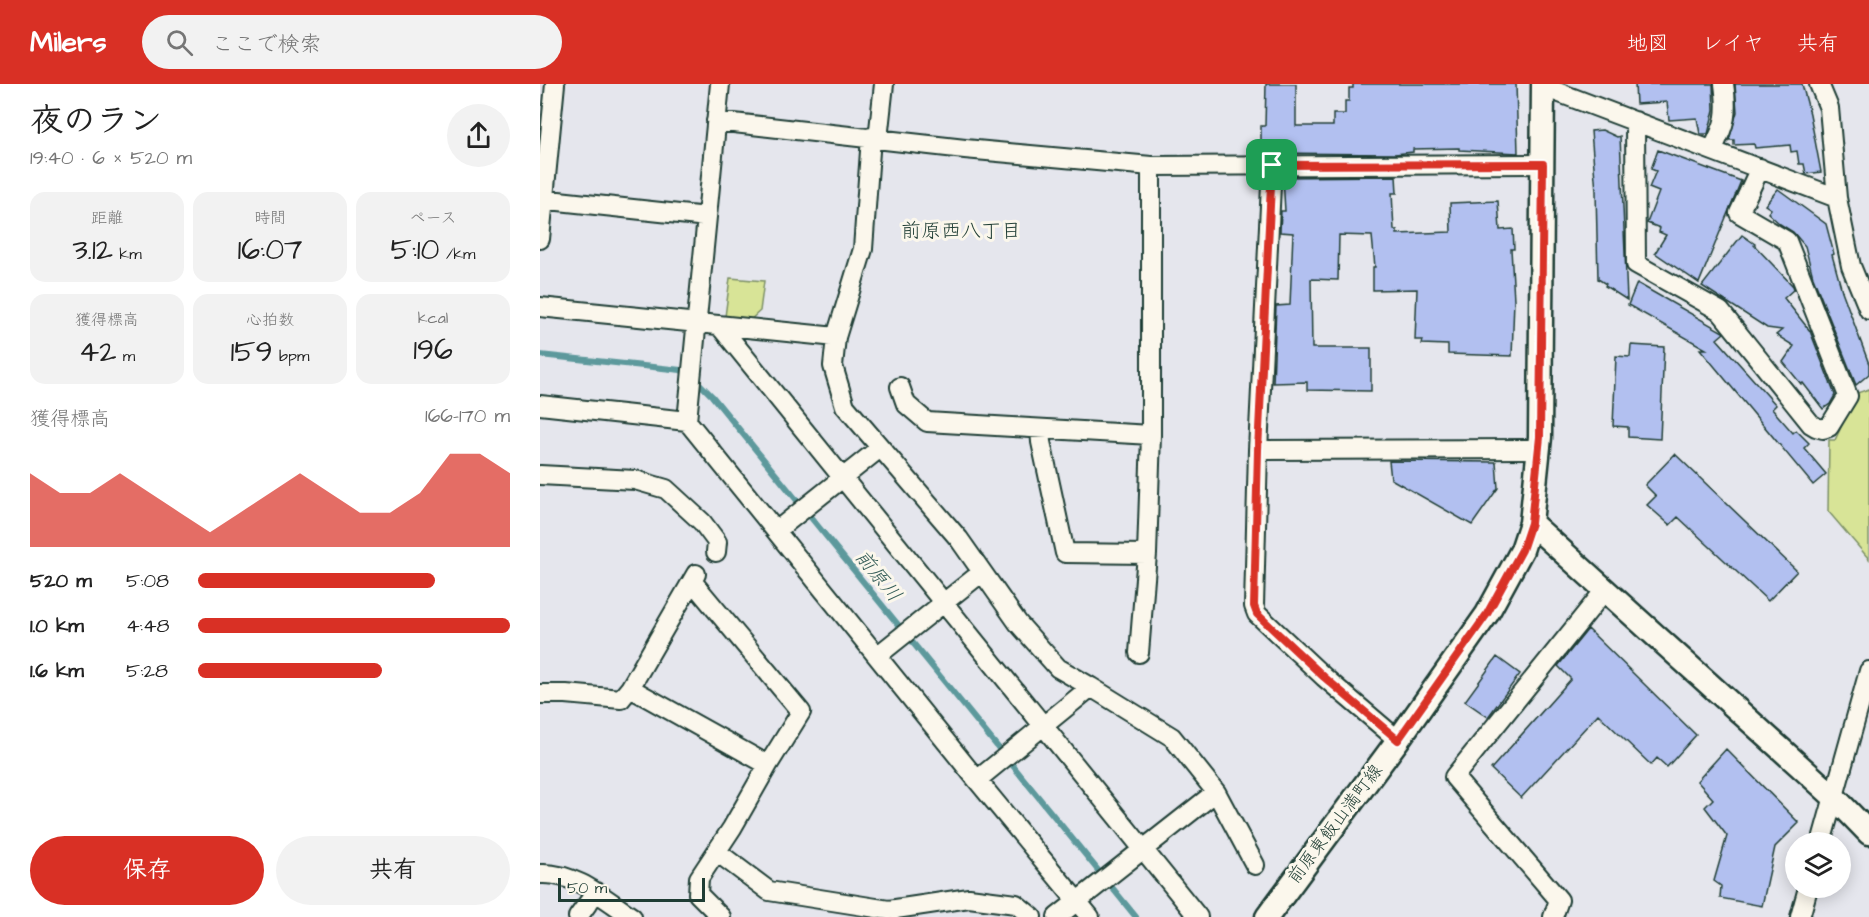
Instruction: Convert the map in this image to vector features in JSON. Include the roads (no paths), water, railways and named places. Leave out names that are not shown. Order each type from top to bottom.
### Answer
[{"type":"street","points":[[540,239],[542,199],[555,84]]},
{"type":"street","points":[[720,84],[687,421],[1090,917]]},
{"type":"street","points":[[884,84],[875,138],[863,249],[836,337],[833,366],[845,406],[959,539],[1018,623],[1058,668],[1172,737],[1216,792],[1255,866]]},
{"type":"street","points":[[1712,150],[1726,119],[1724,84]]},
{"type":"street","points":[[1819,84],[1829,108],[1837,198],[1851,266],[1869,310]]},
{"type":"street","points":[[1544,85],[1837,198]]},
{"type":"street","name":"前原東飯山満町線","points":[[1267,917],[1398,740],[1487,614],[1522,550],[1531,523],[1539,449],[1544,85]]},
{"type":"street","points":[[1635,121],[1636,264],[1720,311],[1811,424],[1824,429],[1828,427],[1848,396],[1787,241],[1739,213],[1760,168]]},
{"type":"street","points":[[716,122],[1151,166],[1543,164]]},
{"type":"street","points":[[1272,165],[1258,450],[1254,606],[1257,614],[1324,677],[1398,740]]},
{"type":"street","points":[[1139,653],[1147,554],[1151,435],[1151,166]]},
{"type":"street","points":[[542,199],[707,217]]},
{"type":"street","points":[[540,307],[836,337]]},
{"type":"street","points":[[719,326],[1198,917]]},
{"type":"street","points":[[900,387],[906,404],[927,422],[1151,435]]},
{"type":"street","points":[[540,405],[687,421]]},
{"type":"street","points":[[1040,429],[1065,553],[1147,554]]},
{"type":"street","points":[[776,531],[880,448]]},
{"type":"street","points":[[1258,450],[1539,449]]},
{"type":"street","points":[[540,475],[635,480],[666,489],[702,522],[717,542],[716,552]]},
{"type":"street","points":[[1531,523],[1834,797],[1869,833]]},
{"type":"street","points":[[877,656],[981,573]]},
{"type":"street","points":[[540,694],[621,699],[630,688],[694,578],[801,712],[699,878],[698,894],[721,917]]},
{"type":"street","points":[[1553,917],[1559,900],[1454,777],[1605,590]]},
{"type":"street","points":[[1824,832],[1869,671]]},
{"type":"street","points":[[977,780],[1091,687]]},
{"type":"street","points":[[630,688],[768,765]]},
{"type":"street","points":[[1057,917],[1216,792]]},
{"type":"street","points":[[717,852],[769,891],[889,910],[969,898],[1016,904],[1032,917]]},
{"type":"street","points":[[540,874],[571,878],[632,917]]},
{"type":"street","points":[[578,917],[596,892]]},
{"type":"street","points":[[1800,917],[1805,898]]},
{"type":"waterway","name":"前原川","points":[[540,355],[681,370],[698,382],[712,396],[1136,917]]},
{"type":"district","name":"前原西八丁目","points":[[961,231]]}]
